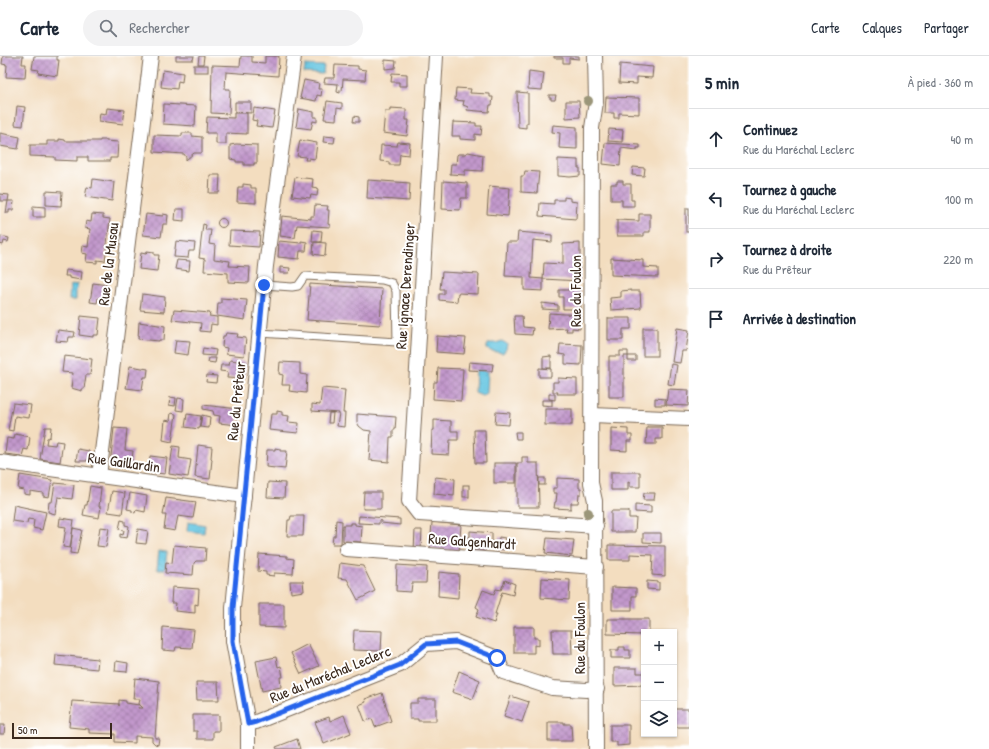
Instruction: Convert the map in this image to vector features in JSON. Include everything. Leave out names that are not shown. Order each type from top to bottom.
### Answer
[{"type":"street","name":"Rue de la Musau","points":[[99,476],[151,56]]},
{"type":"street","name":"Rue du Prêteur","points":[[248,749],[248,724],[233,641],[233,608],[264,285],[294,56]]},
{"type":"street","name":"Rue Ignace Derendinger","points":[[436,56],[409,501],[419,514],[596,526]]},
{"type":"street","name":"Rue du Foulon","points":[[595,56],[596,102],[592,128],[592,483],[595,501],[596,526],[596,749]]},
{"type":"street","points":[[592,415],[689,419]]},
{"type":"street","name":"Rue Gaillardin","points":[[0,462],[244,496]]},
{"type":"street","name":"Rue Galgenhardt","points":[[346,549],[596,567]]},
{"type":"street","name":"Rue du Maréchal Leclerc","points":[[248,724],[400,665],[426,644],[456,642],[497,658],[503,672],[552,688],[586,690],[596,689]]},
{"type":"lane","points":[[260,333],[397,342],[396,291],[392,284],[382,280],[305,276],[298,286],[264,285]]},
{"type":"water","points":[[305,65],[324,66],[323,74],[304,73]]},
{"type":"water","points":[[78,284],[76,300],[69,300],[70,286]]},
{"type":"water","points":[[502,341],[507,344],[503,353],[487,349],[489,343]]},
{"type":"water","points":[[476,370],[488,371],[487,393],[482,396],[475,393]]},
{"type":"water","points":[[188,522],[205,525],[204,533],[187,531]]},
{"type":"water","points":[[159,551],[167,552],[165,569],[157,569]]},
{"type":"building","points":[[3,56],[23,56],[22,64],[26,64],[25,78],[6,77],[7,65],[2,64]]},
{"type":"building","points":[[34,56],[57,56],[57,60],[59,60],[57,76],[38,73],[39,70],[32,69]]},
{"type":"building","points":[[176,56],[194,56],[193,60],[176,60]]},
{"type":"building","points":[[199,56],[204,56],[203,64],[198,64]]},
{"type":"building","points":[[241,56],[252,56],[252,62],[265,63],[265,56],[279,56],[278,76],[226,72],[225,89],[230,89],[229,114],[211,113],[212,65],[240,66]]},
{"type":"building","points":[[554,56],[579,56],[579,59],[569,58],[569,63],[563,63],[563,58],[554,58]]},
{"type":"building","points":[[385,60],[396,61],[395,68],[385,69]]},
{"type":"building","points":[[620,64],[653,67],[652,78],[637,77],[637,84],[619,83]]},
{"type":"building","points":[[194,65],[208,65],[208,72],[194,72]]},
{"type":"building","points":[[335,65],[358,66],[358,69],[366,70],[365,80],[343,79],[342,91],[340,90],[340,93],[337,92],[338,84],[324,83],[325,78],[334,78]]},
{"type":"building","points":[[163,70],[183,73],[182,82],[178,81],[177,89],[161,87]]},
{"type":"building","points":[[529,71],[544,73],[542,90],[528,89]]},
{"type":"building","points":[[392,73],[407,74],[407,86],[399,86],[399,82],[391,82]]},
{"type":"building","points":[[304,80],[319,83],[318,89],[322,89],[321,96],[317,95],[316,101],[300,98]]},
{"type":"building","points":[[456,88],[471,89],[470,93],[490,94],[490,97],[493,97],[489,112],[467,110],[468,107],[463,105],[464,101],[455,100]]},
{"type":"building","points":[[517,92],[528,93],[528,123],[526,123],[526,128],[518,127]]},
{"type":"building","points":[[549,95],[556,95],[555,100],[551,100]]},
{"type":"building","points":[[606,97],[639,98],[639,114],[619,113],[619,118],[614,118],[614,113],[605,113]]},
{"type":"building","points":[[327,101],[342,103],[342,109],[337,108],[336,120],[324,119]]},
{"type":"building","points":[[566,101],[579,101],[580,117],[566,118]]},
{"type":"building","points":[[235,102],[251,102],[251,113],[235,112]]},
{"type":"building","points":[[164,104],[196,106],[195,126],[163,124]]},
{"type":"building","points":[[17,106],[25,107],[23,126],[15,125]]},
{"type":"building","points":[[107,108],[125,110],[123,124],[99,121],[100,113],[106,114]]},
{"type":"building","points":[[254,108],[275,111],[272,128],[256,126],[257,121],[252,120]]},
{"type":"building","points":[[390,108],[406,109],[406,120],[409,120],[407,136],[383,133],[385,111],[390,111]]},
{"type":"building","points":[[299,109],[314,112],[314,117],[317,117],[317,122],[313,121],[311,129],[296,127]]},
{"type":"building","points":[[234,113],[247,113],[247,134],[226,133],[226,144],[216,144],[216,133],[206,133],[207,117],[234,118]]},
{"type":"building","points":[[354,116],[359,117],[359,122],[353,122]]},
{"type":"building","points":[[453,122],[476,123],[476,126],[482,126],[481,135],[475,134],[475,140],[460,139],[460,136],[452,136]]},
{"type":"building","points":[[553,125],[577,127],[577,149],[559,148],[560,133],[552,132]]},
{"type":"building","points":[[609,129],[623,130],[622,142],[608,141]]},
{"type":"building","points":[[0,133],[20,137],[18,149],[0,146]]},
{"type":"building","points":[[182,133],[192,133],[192,136],[202,137],[202,153],[194,153],[186,160],[184,154],[154,152],[154,135],[182,136]]},
{"type":"building","points":[[324,136],[335,137],[334,143],[323,142]]},
{"type":"building","points":[[59,139],[65,141],[106,140],[118,142],[117,158],[110,158],[110,161],[88,161],[88,157],[77,157],[77,161],[55,160],[55,157],[30,156],[30,145],[47,145],[47,141],[59,141]]},
{"type":"building","points":[[300,140],[317,143],[315,159],[309,158],[309,160],[305,160],[306,157],[297,156]]},
{"type":"building","points":[[398,142],[410,143],[409,155],[400,154],[399,165],[389,165],[389,162],[380,161],[381,145],[397,146]]},
{"type":"building","points":[[605,143],[640,145],[640,148],[637,148],[637,150],[621,148],[620,166],[603,164]]},
{"type":"building","points":[[230,145],[257,145],[257,163],[254,163],[254,165],[244,165],[244,162],[236,162],[236,160],[230,159]]},
{"type":"building","points":[[468,152],[483,155],[482,171],[465,170],[465,175],[450,174],[451,164],[456,164],[457,155]]},
{"type":"building","points":[[558,159],[578,160],[580,176],[558,176]]},
{"type":"building","points":[[633,167],[645,168],[644,176],[632,175]]},
{"type":"building","points":[[525,171],[539,172],[537,193],[521,192],[521,176],[524,176]]},
{"type":"building","points":[[210,175],[220,175],[219,193],[209,193]]},
{"type":"building","points":[[295,177],[313,179],[312,187],[318,188],[317,196],[311,195],[310,198],[292,196]]},
{"type":"building","points":[[93,179],[114,182],[112,201],[85,197],[87,187],[92,188]]},
{"type":"building","points":[[368,180],[410,183],[409,201],[367,198]]},
{"type":"building","points":[[443,181],[467,183],[467,198],[461,198],[460,210],[442,209]]},
{"type":"building","points":[[617,181],[623,181],[623,184],[631,184],[631,200],[634,200],[634,206],[622,206],[622,200],[611,200],[611,184],[617,184]]},
{"type":"building","points":[[243,184],[251,185],[251,188],[256,188],[256,203],[237,202],[238,187],[243,187]]},
{"type":"building","points":[[489,186],[510,188],[508,216],[487,214]]},
{"type":"building","points":[[46,191],[62,192],[61,206],[46,205]]},
{"type":"building","points":[[0,194],[9,195],[8,201],[0,201]]},
{"type":"building","points":[[564,197],[570,198],[570,201],[577,202],[576,219],[539,216],[540,203],[554,204],[554,200],[564,200]]},
{"type":"building","points":[[8,201],[14,201],[13,210],[9,210],[9,213],[6,213]]},
{"type":"building","points":[[315,205],[328,206],[328,224],[330,227],[297,225],[295,238],[280,236],[282,216],[311,219],[311,216],[314,216]]},
{"type":"building","points":[[33,206],[45,207],[45,217],[33,217]]},
{"type":"building","points":[[686,208],[689,208],[689,232],[686,232]]},
{"type":"building","points":[[176,209],[184,209],[184,221],[175,220]]},
{"type":"building","points":[[92,214],[103,215],[103,218],[110,219],[105,261],[97,260],[97,263],[86,262],[87,254],[82,253],[83,246],[88,247],[90,229],[85,228],[86,221],[91,222]]},
{"type":"building","points":[[146,214],[163,216],[163,214],[168,215],[167,224],[163,224],[161,237],[143,235]]},
{"type":"building","points":[[639,214],[650,214],[650,232],[644,232],[644,236],[617,236],[617,220],[639,221]]},
{"type":"building","points":[[222,218],[227,223],[222,228],[217,223]]},
{"type":"building","points":[[203,224],[206,225],[205,230],[211,230],[209,244],[215,245],[214,259],[230,261],[229,266],[250,267],[249,283],[228,282],[228,273],[204,271],[205,259],[199,258]]},
{"type":"building","points":[[313,230],[322,231],[321,242],[312,242]]},
{"type":"building","points":[[230,231],[260,232],[259,247],[229,245]]},
{"type":"building","points":[[518,232],[552,235],[552,242],[533,240],[531,278],[543,279],[543,291],[524,290],[524,277],[505,276],[507,242],[517,242]]},
{"type":"building","points":[[1,236],[9,238],[8,242],[4,241],[3,245],[0,244]]},
{"type":"building","points":[[176,241],[195,243],[194,251],[189,251],[188,258],[174,257]]},
{"type":"building","points":[[279,241],[301,243],[301,241],[307,242],[306,251],[300,251],[299,259],[278,257]]},
{"type":"building","points":[[314,242],[326,243],[325,256],[313,254]]},
{"type":"building","points":[[580,243],[580,281],[543,279],[544,263],[563,264],[563,244]]},
{"type":"building","points":[[147,251],[154,252],[154,255],[159,255],[157,271],[139,269],[141,253],[146,254]]},
{"type":"building","points":[[611,258],[643,260],[643,267],[658,268],[658,277],[611,275]]},
{"type":"building","points":[[177,260],[190,261],[189,271],[175,269]]},
{"type":"building","points":[[280,267],[290,268],[289,273],[280,273]]},
{"type":"building","points":[[66,270],[82,272],[81,280],[65,276]]},
{"type":"building","points":[[442,272],[479,274],[478,294],[458,293],[457,302],[439,300],[439,294],[444,294],[444,289],[440,289]]},
{"type":"building","points":[[93,283],[108,285],[106,299],[98,298],[97,303],[90,302]]},
{"type":"building","points":[[310,284],[382,289],[380,325],[307,320]]},
{"type":"building","points":[[559,290],[580,290],[581,309],[563,309],[563,297],[559,297]]},
{"type":"building","points":[[621,291],[640,291],[641,308],[611,310],[610,298],[621,297]]},
{"type":"building","points":[[142,294],[165,297],[164,312],[140,310]]},
{"type":"building","points":[[221,298],[247,300],[245,320],[217,316],[218,303],[221,303]]},
{"type":"building","points":[[542,303],[558,305],[558,310],[542,309]]},
{"type":"building","points":[[174,310],[210,313],[209,316],[217,317],[217,325],[211,324],[210,332],[200,331],[201,323],[172,320]]},
{"type":"building","points":[[549,313],[581,315],[580,329],[572,328],[572,331],[566,331],[567,328],[548,329]]},
{"type":"building","points":[[81,316],[100,318],[98,335],[93,335],[93,337],[79,335]]},
{"type":"building","points":[[514,316],[522,316],[523,327],[533,328],[532,335],[515,334]]},
{"type":"building","points":[[608,318],[631,318],[631,329],[623,329],[623,340],[608,340]]},
{"type":"building","points":[[139,322],[165,326],[164,340],[138,339]]},
{"type":"building","points":[[643,328],[657,328],[657,356],[643,356]]},
{"type":"building","points":[[677,328],[689,330],[686,351],[682,351],[680,363],[672,362]]},
{"type":"building","points":[[58,330],[75,332],[74,337],[69,337],[68,342],[56,341]]},
{"type":"building","points":[[226,333],[238,334],[237,337],[246,338],[244,356],[226,354],[227,348],[222,347],[223,336],[225,336]]},
{"type":"building","points":[[437,336],[466,338],[464,354],[436,352]]},
{"type":"building","points":[[176,340],[190,341],[188,355],[174,353]]},
{"type":"building","points":[[560,344],[582,345],[581,365],[565,364],[565,355],[559,354]]},
{"type":"building","points":[[203,348],[216,350],[215,356],[202,355]]},
{"type":"building","points":[[620,351],[628,351],[628,356],[624,356],[624,397],[609,397],[609,356],[620,356]]},
{"type":"building","points":[[64,356],[92,359],[90,375],[86,375],[84,389],[82,389],[82,391],[71,388],[73,373],[62,372]]},
{"type":"building","points":[[551,356],[551,368],[543,368],[543,357]]},
{"type":"building","points":[[628,356],[636,356],[636,361],[628,361]]},
{"type":"building","points":[[209,358],[216,358],[215,363],[208,362]]},
{"type":"building","points":[[230,360],[246,362],[244,379],[227,378],[228,372],[220,371],[221,365],[229,365]]},
{"type":"building","points":[[280,362],[300,363],[300,374],[307,375],[306,393],[289,391],[290,385],[282,385],[283,375],[279,374]]},
{"type":"building","points":[[469,362],[493,364],[492,371],[468,370]]},
{"type":"building","points":[[671,364],[677,365],[674,385],[668,384]]},
{"type":"building","points":[[130,366],[148,369],[147,377],[144,377],[142,390],[126,388]]},
{"type":"building","points":[[438,368],[463,369],[461,401],[433,399],[434,382],[437,382]]},
{"type":"building","points":[[539,368],[551,369],[551,377],[539,377]]},
{"type":"building","points":[[207,375],[217,376],[216,383],[206,382]]},
{"type":"building","points":[[558,378],[577,379],[577,394],[557,394],[558,392],[553,392],[553,382],[558,382]]},
{"type":"building","points":[[322,388],[345,390],[343,413],[345,413],[344,427],[337,426],[339,413],[312,411],[312,404],[320,405]]},
{"type":"building","points":[[668,389],[689,390],[688,406],[666,405]]},
{"type":"building","points":[[549,394],[555,394],[555,400],[549,399]]},
{"type":"building","points":[[170,397],[176,398],[175,406],[169,405]]},
{"type":"building","points":[[178,398],[184,399],[183,411],[176,410]]},
{"type":"building","points":[[655,398],[665,399],[665,405],[655,405]]},
{"type":"building","points":[[542,400],[552,400],[552,406],[542,405]]},
{"type":"building","points":[[13,403],[31,405],[29,418],[15,416],[13,431],[8,430]]},
{"type":"building","points":[[203,405],[239,409],[237,425],[219,423],[220,416],[214,415],[213,411],[203,409]]},
{"type":"building","points":[[545,409],[572,409],[572,425],[545,425]]},
{"type":"building","points":[[277,411],[282,412],[282,415],[289,416],[288,422],[299,423],[298,433],[269,430],[271,414],[277,414]]},
{"type":"building","points":[[496,412],[510,413],[509,425],[495,424]]},
{"type":"building","points":[[171,413],[176,414],[172,442],[163,440],[165,420],[170,421]]},
{"type":"building","points":[[329,413],[333,413],[332,423],[328,423]]},
{"type":"building","points":[[187,414],[201,416],[199,429],[185,427]]},
{"type":"building","points":[[357,414],[396,417],[393,437],[390,437],[389,462],[369,460],[371,431],[364,430],[359,426],[357,422]]},
{"type":"building","points":[[202,415],[210,417],[209,428],[200,427]]},
{"type":"building","points":[[434,420],[451,421],[451,431],[458,431],[458,440],[450,440],[449,455],[431,454]]},
{"type":"building","points":[[45,427],[51,427],[50,437],[47,438],[46,444],[55,445],[56,441],[63,442],[60,462],[40,459]]},
{"type":"building","points":[[647,427],[662,427],[662,439],[656,439],[656,444],[646,444]]},
{"type":"building","points":[[114,428],[127,429],[125,450],[133,451],[131,466],[126,465],[125,469],[110,466]]},
{"type":"building","points":[[611,428],[628,429],[628,435],[632,435],[632,441],[627,441],[627,451],[611,450]]},
{"type":"building","points":[[474,430],[485,430],[486,463],[475,463]]},
{"type":"building","points":[[515,432],[521,432],[521,439],[516,439]]},
{"type":"building","points":[[15,434],[30,437],[28,450],[24,449],[22,456],[5,454],[7,438],[14,439]]},
{"type":"building","points":[[198,445],[212,447],[210,479],[195,477]]},
{"type":"building","points":[[173,446],[180,447],[179,458],[191,460],[188,477],[169,474]]},
{"type":"building","points":[[275,448],[280,449],[280,451],[287,451],[285,469],[266,467],[267,450],[275,450]]},
{"type":"building","points":[[78,449],[89,451],[87,461],[76,461]]},
{"type":"building","points":[[150,456],[167,458],[165,474],[148,472]]},
{"type":"building","points":[[522,457],[528,457],[528,463],[538,463],[539,507],[517,507],[517,463],[522,463]]},
{"type":"building","points":[[494,463],[516,463],[516,483],[494,483]]},
{"type":"building","points":[[611,472],[640,472],[640,487],[630,487],[630,483],[628,482],[628,490],[611,490]]},
{"type":"building","points":[[20,475],[52,480],[49,497],[43,496],[43,493],[30,491],[30,495],[24,494],[24,490],[18,489]]},
{"type":"building","points":[[435,477],[455,479],[454,496],[434,494]]},
{"type":"building","points":[[539,478],[545,478],[545,485],[539,485]]},
{"type":"building","points":[[557,478],[579,479],[581,494],[579,494],[578,503],[571,503],[571,509],[554,508],[557,493],[553,493],[553,488],[557,488]]},
{"type":"building","points":[[268,482],[285,483],[284,498],[267,497]]},
{"type":"building","points":[[55,483],[74,485],[72,499],[58,497],[55,514],[48,512],[49,502],[52,502]]},
{"type":"building","points":[[463,485],[469,485],[469,497],[463,497]]},
{"type":"building","points":[[90,486],[101,488],[99,507],[101,507],[99,518],[83,515],[85,505],[87,505]]},
{"type":"building","points":[[112,491],[125,493],[122,514],[108,512]]},
{"type":"building","points":[[364,492],[381,492],[381,509],[363,509]]},
{"type":"building","points":[[130,493],[147,496],[145,512],[136,510],[135,513],[132,512],[132,510],[127,509]]},
{"type":"building","points":[[644,493],[655,493],[654,500],[643,500]]},
{"type":"building","points":[[166,498],[196,502],[193,518],[178,516],[175,531],[164,529],[166,515],[163,515]]},
{"type":"building","points":[[14,505],[46,512],[42,530],[33,528],[34,520],[28,519],[27,523],[12,521]]},
{"type":"building","points":[[635,505],[651,506],[651,513],[635,512]]},
{"type":"building","points":[[611,511],[629,511],[629,518],[636,518],[635,532],[611,532]]},
{"type":"building","points":[[291,516],[304,516],[303,536],[287,536],[288,520],[290,520]]},
{"type":"building","points":[[359,516],[400,519],[400,525],[381,523],[379,520],[379,524],[358,523]]},
{"type":"building","points":[[60,518],[74,520],[70,548],[63,547],[66,527],[59,526]]},
{"type":"building","points":[[121,520],[125,521],[125,525],[129,526],[127,538],[120,537],[120,534],[123,535],[124,530],[119,529]]},
{"type":"building","points":[[336,520],[342,521],[341,544],[332,544],[333,536],[335,536]]},
{"type":"building","points":[[432,522],[461,525],[459,552],[430,549]]},
{"type":"building","points":[[350,523],[355,523],[355,525],[362,526],[361,542],[343,541],[343,525],[350,525]]},
{"type":"building","points":[[100,527],[109,528],[106,547],[97,546]]},
{"type":"building","points":[[73,528],[82,530],[77,554],[70,553]]},
{"type":"building","points":[[138,529],[148,531],[146,544],[136,543]]},
{"type":"building","points":[[415,530],[422,530],[421,550],[414,550]]},
{"type":"building","points":[[470,531],[492,533],[492,547],[486,546],[485,550],[469,549],[469,545],[467,545],[467,537],[470,537]]},
{"type":"building","points":[[643,533],[661,533],[661,543],[643,542]]},
{"type":"building","points":[[499,537],[505,538],[504,550],[498,549]]},
{"type":"building","points":[[547,538],[574,540],[572,556],[545,553]]},
{"type":"building","points":[[174,545],[206,548],[205,561],[196,561],[194,563],[193,575],[165,573],[166,562],[172,563]]},
{"type":"building","points":[[608,545],[665,546],[665,576],[652,575],[653,555],[630,554],[630,560],[608,560]]},
{"type":"building","points":[[259,554],[287,556],[287,558],[294,559],[293,574],[274,573],[274,576],[266,575],[266,572],[258,571]]},
{"type":"building","points":[[340,563],[363,566],[375,591],[358,600],[347,579],[338,578]]},
{"type":"building","points":[[397,565],[427,567],[426,583],[412,583],[411,592],[396,591]]},
{"type":"building","points":[[439,572],[459,574],[458,598],[438,596]]},
{"type":"building","points":[[542,578],[570,580],[569,600],[541,598]]},
{"type":"building","points":[[505,580],[515,584],[513,595],[502,592],[495,614],[497,614],[494,623],[476,617],[479,609],[476,607],[483,590],[494,594],[496,589],[501,590]]},
{"type":"building","points":[[290,581],[303,581],[304,591],[291,593]]},
{"type":"building","points":[[647,581],[659,582],[659,590],[647,589]]},
{"type":"building","points":[[172,587],[199,589],[198,605],[195,604],[195,613],[175,611],[176,603],[171,603]]},
{"type":"building","points":[[612,587],[636,588],[636,596],[632,596],[632,610],[612,610]]},
{"type":"building","points":[[259,604],[284,604],[284,628],[259,627]]},
{"type":"building","points":[[607,619],[649,619],[649,629],[641,629],[641,635],[607,634]]},
{"type":"building","points":[[163,627],[194,630],[192,648],[176,647],[175,651],[162,650]]},
{"type":"building","points":[[514,627],[534,627],[534,638],[539,638],[539,646],[534,645],[534,653],[514,653]]},
{"type":"building","points":[[354,630],[382,631],[381,651],[353,650]]},
{"type":"building","points":[[552,630],[571,630],[572,654],[553,654]]},
{"type":"building","points":[[308,644],[319,666],[301,674],[291,653]]},
{"type":"building","points":[[619,647],[625,647],[625,650],[630,650],[630,658],[611,658],[611,650],[619,650]]},
{"type":"building","points":[[56,655],[98,659],[97,669],[55,665]]},
{"type":"building","points":[[276,657],[278,667],[281,666],[283,677],[280,677],[281,687],[262,691],[256,661]]},
{"type":"building","points":[[116,661],[128,663],[127,672],[115,671]]},
{"type":"building","points":[[614,668],[637,668],[637,673],[641,673],[641,685],[614,686]]},
{"type":"building","points":[[459,671],[480,680],[473,699],[452,692]]},
{"type":"building","points":[[135,678],[159,681],[155,738],[159,738],[158,745],[152,741],[152,737],[135,736],[135,743],[115,742],[115,734],[89,733],[89,729],[69,727],[72,701],[119,704],[119,700],[126,701],[126,703],[139,705],[138,708],[143,708],[139,704],[140,699],[133,699]]},
{"type":"building","points":[[196,682],[218,682],[219,700],[197,700]]},
{"type":"building","points":[[382,693],[391,721],[375,727],[372,719],[365,721],[359,705],[366,702],[365,699]]},
{"type":"building","points":[[511,696],[529,702],[522,722],[504,716]]},
{"type":"building","points":[[418,699],[436,699],[436,721],[418,721],[418,719],[410,719],[410,703],[418,703]]},
{"type":"building","points":[[677,709],[689,709],[689,727],[677,727]]},
{"type":"building","points":[[193,715],[219,715],[219,731],[213,731],[213,739],[197,739],[197,731],[193,731]]},
{"type":"building","points":[[344,715],[351,733],[324,744],[315,722],[329,717],[330,721]]},
{"type":"building","points":[[548,722],[564,722],[564,724],[571,724],[572,741],[548,741]]},
{"type":"building","points":[[0,725],[5,725],[4,734],[0,734]]},
{"type":"building","points":[[610,725],[629,725],[629,745],[617,746],[617,742],[610,742]]},
{"type":"building","points":[[297,739],[300,749],[277,749],[276,747]]},
{"type":"route","points":[[264,285],[233,608],[233,641],[248,724],[400,665],[426,644],[456,642],[497,658]]}]
